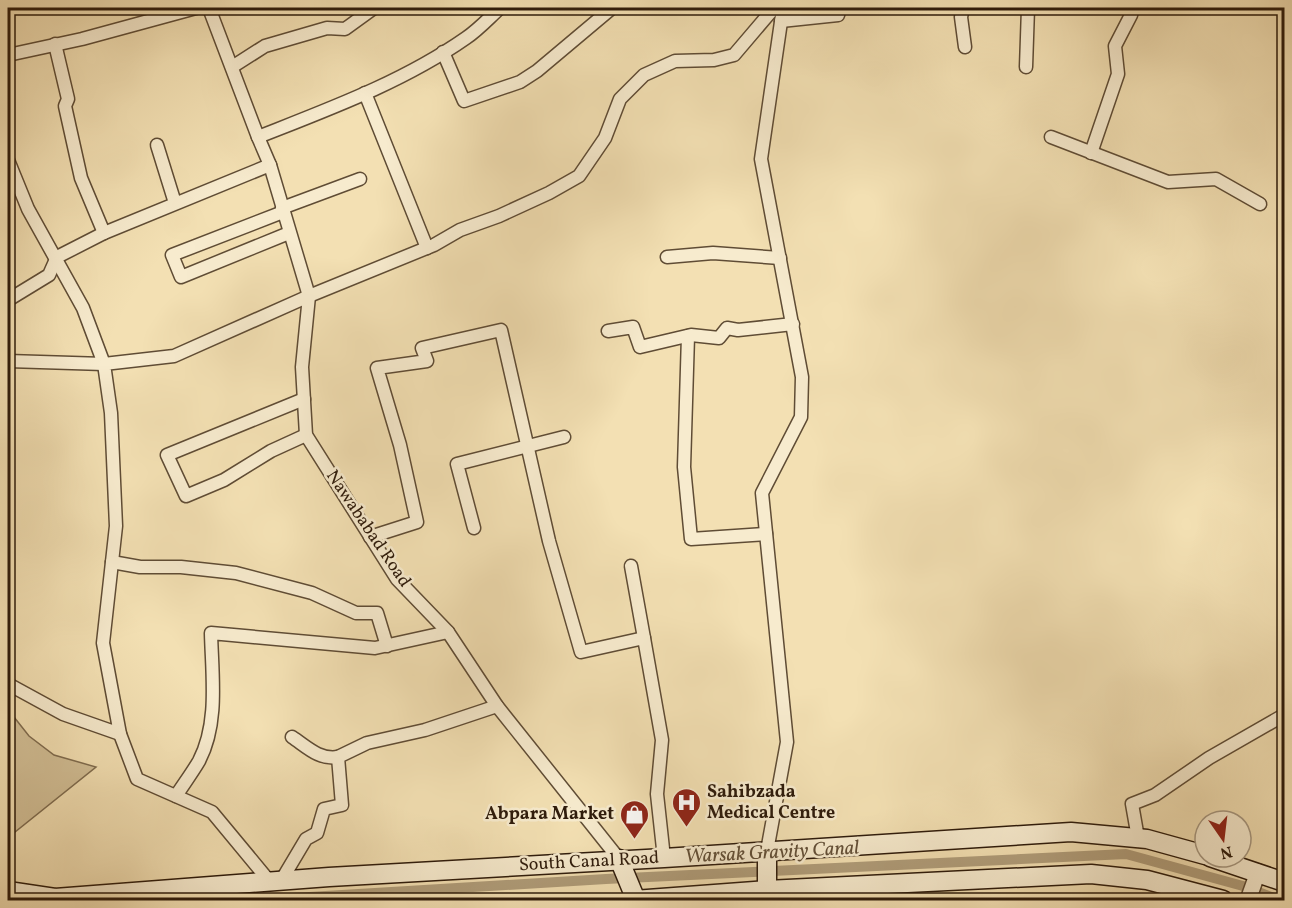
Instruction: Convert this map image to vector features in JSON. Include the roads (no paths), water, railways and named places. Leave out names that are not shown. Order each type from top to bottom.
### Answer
[{"type":"main road","name":"South Canal Road","points":[[8,891],[55,898],[276,881],[621,863],[664,858],[1071,832],[1138,838],[1193,852]]},
{"type":"main road","points":[[766,853],[767,890]]},
{"type":"main road","points":[[621,863],[634,896],[673,900],[767,890],[1091,874],[1148,880],[1223,900]]},
{"type":"main road","points":[[1243,869],[1284,882]]},
{"type":"street","points":[[8,55],[82,39],[196,8]]},
{"type":"street","points":[[209,8],[258,137],[397,79],[467,38],[500,8]]},
{"type":"street","points":[[232,67],[265,46],[327,28],[345,29],[374,8]]},
{"type":"street","points":[[443,52],[464,101],[520,82],[537,71],[612,8]]},
{"type":"street","points":[[8,361],[104,364],[174,356],[309,296],[427,248],[460,230],[500,216],[579,176],[605,138],[620,99],[644,75],[675,61],[714,60],[734,55],[774,8]]},
{"type":"street","points":[[766,853],[787,742],[762,493],[801,417],[802,376],[760,159],[783,8]]},
{"type":"street","points":[[781,21],[838,15],[840,8]]},
{"type":"street","points":[[963,8],[961,17],[965,47]]},
{"type":"street","points":[[1026,68],[1028,8]]},
{"type":"street","points":[[1091,153],[1118,74],[1115,46],[1133,8]]},
{"type":"street","points":[[55,44],[68,99],[64,106],[81,178],[104,233]]},
{"type":"street","points":[[365,93],[427,248]]},
{"type":"street","name":"Nawababad Road","points":[[258,137],[270,165],[309,296],[302,367],[306,435],[397,579],[448,632],[497,706],[621,863]]},
{"type":"street","points":[[1051,137],[1168,182],[1216,180],[1260,204]]},
{"type":"street","points":[[157,145],[174,203]]},
{"type":"street","points":[[8,164],[28,208],[83,308],[104,364],[111,413],[116,526],[103,643],[120,734],[137,779],[212,812],[276,881],[306,839],[317,833],[324,809],[342,805],[338,757]]},
{"type":"street","points":[[8,300],[49,274],[57,257],[104,233],[270,165]]},
{"type":"street","points":[[289,233],[181,277],[172,255],[360,179]]},
{"type":"street","points":[[667,256],[713,253],[780,258]]},
{"type":"street","points":[[608,331],[633,327],[640,347],[688,336],[719,338],[728,328],[738,330],[793,324]]},
{"type":"street","points":[[370,537],[417,522],[400,445],[377,368],[426,361],[422,348],[501,330],[549,541],[581,652],[644,638]]},
{"type":"street","points":[[688,336],[684,467],[692,539],[766,534]]},
{"type":"street","points":[[304,399],[167,455],[186,496],[225,480],[271,452],[306,435]]},
{"type":"street","points":[[474,528],[457,464],[564,437]]},
{"type":"street","points":[[112,562],[140,567],[181,567],[236,573],[312,593],[356,613],[377,613],[387,646]]},
{"type":"street","points":[[631,566],[662,740],[657,794],[664,858]]},
{"type":"street","points":[[176,796],[200,760],[208,735],[213,701],[211,633],[375,648],[448,632]]},
{"type":"street","points":[[8,684],[63,714],[120,734]]},
{"type":"street","points":[[292,737],[328,759],[338,757],[367,743],[425,730],[497,706]]},
{"type":"street","points":[[1138,838],[1132,804],[1155,795],[1209,758],[1284,715]]},
{"type":"street","points":[[1248,900],[1257,874]]},
{"type":"waterway","name":"Warsak Gravity Canal","points":[[260,900],[606,879],[1126,854],[1243,886],[1279,900]]},
{"type":"place","name":"Sahibzada Medical Centre","points":[[686,828]]},
{"type":"place","name":"Abpara Market","points":[[635,840]]}]
